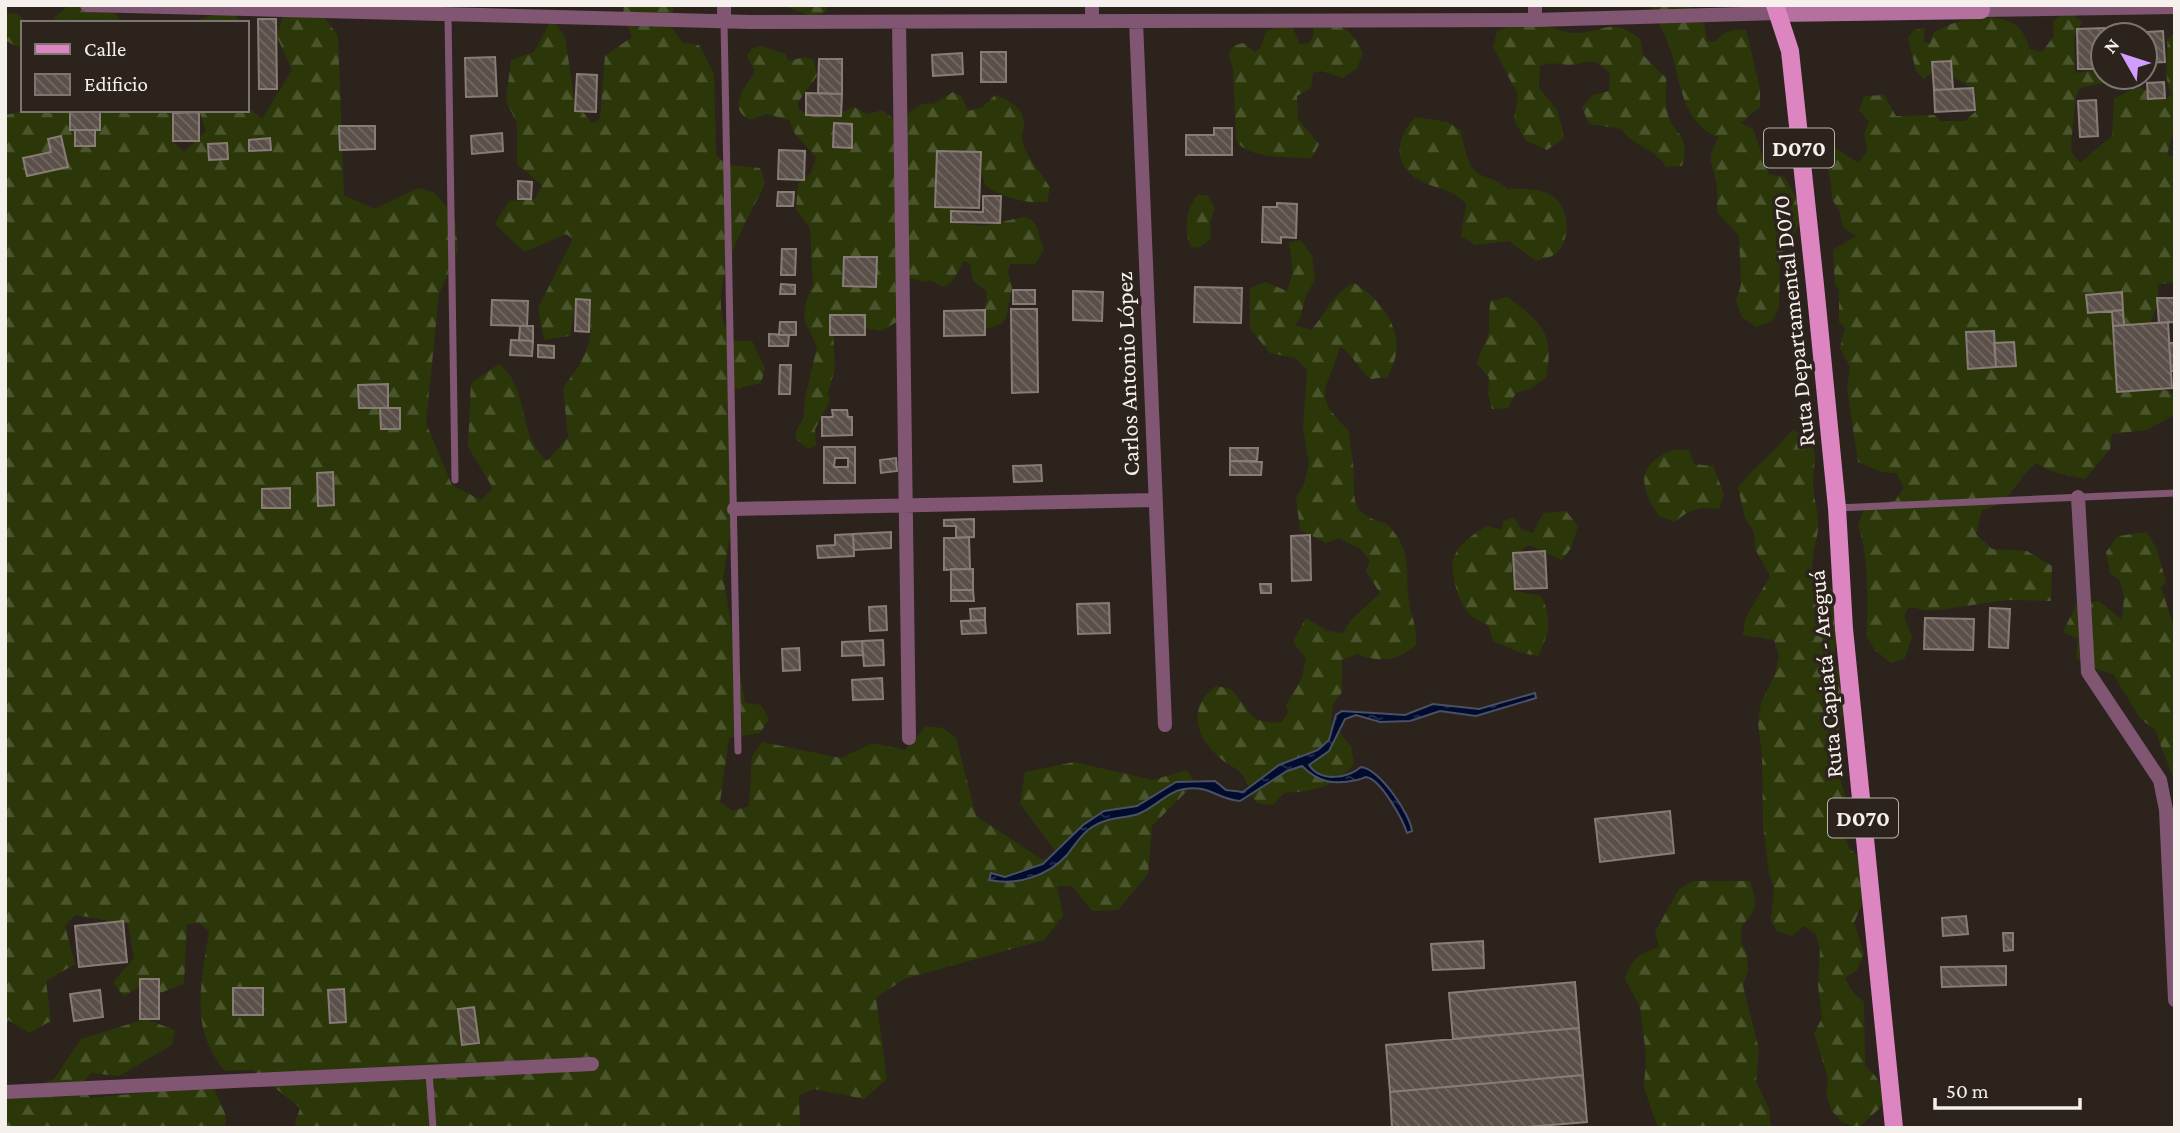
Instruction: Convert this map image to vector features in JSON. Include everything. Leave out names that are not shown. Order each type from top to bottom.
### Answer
[{"type":"main road","points":[[1777,9],[1981,8]]},
{"type":"main road","name":"Ruta Departamental D070","points":[[1777,9],[1790,51],[1837,508]]},
{"type":"main road","name":"Ruta Capiatá - Areguá","points":[[1837,508],[1844,629],[1894,1128]]},
{"type":"street","points":[[88,5],[301,8],[447,15],[724,22],[1092,22],[1777,9]]},
{"type":"street","points":[[724,5],[724,22]]},
{"type":"street","points":[[1092,22],[1093,5]]},
{"type":"street","points":[[1981,8],[2175,7]]},
{"type":"street","name":"Carlos Antonio López","points":[[1136,21],[1165,725]]},
{"type":"street","points":[[899,22],[909,738]]},
{"type":"street","points":[[2078,497],[2088,672],[2160,780],[2166,810],[2175,1000]]},
{"type":"street","points":[[734,509],[1155,500]]},
{"type":"street","points":[[5,1092],[592,1064]]},
{"type":"lane","points":[[447,15],[455,480]]},
{"type":"lane","points":[[724,22],[738,751]]},
{"type":"lane","points":[[1837,508],[2175,493]]},
{"type":"lane","points":[[429,1073],[433,1128]]},
{"type":"green space","points":[[624,5],[674,5],[670,25],[683,43],[699,45],[714,73],[716,155],[727,165],[760,168],[765,183],[728,262],[723,283],[721,304],[724,323],[734,341],[752,341],[765,368],[761,383],[731,390],[734,511],[723,577],[745,703],[761,705],[769,719],[760,733],[729,738],[720,802],[733,811],[749,806],[752,756],[762,742],[841,758],[872,743],[905,750],[926,726],[943,728],[956,738],[976,816],[1043,860],[1057,853],[1020,804],[1025,772],[1074,762],[1153,780],[1187,770],[1195,783],[1152,826],[1148,874],[1118,910],[1092,911],[1072,886],[1057,886],[1063,916],[1044,940],[904,979],[876,998],[887,1079],[864,1099],[814,1089],[799,1095],[800,1128],[297,1128],[295,1123],[300,1108],[253,1070],[225,1071],[213,1055],[206,1038],[200,1004],[209,931],[199,923],[187,924],[184,984],[160,993],[146,982],[124,997],[113,982],[134,958],[128,924],[75,915],[65,926],[75,964],[46,981],[51,1021],[29,1033],[8,1020],[5,1028],[5,115],[21,112],[171,112],[173,141],[184,152],[206,131],[200,112],[248,112],[248,107],[262,119],[292,70],[277,37],[282,18],[316,6],[338,36],[344,195],[374,209],[418,188],[434,192],[455,217],[458,250],[439,294],[426,423],[452,485],[481,500],[493,488],[468,447],[471,383],[499,364],[509,374],[520,398],[531,438],[547,461],[568,437],[563,388],[583,357],[590,328],[588,301],[576,299],[570,336],[544,340],[538,308],[573,239],[566,234],[524,252],[495,224],[509,201],[535,199],[542,185],[517,164],[517,123],[506,101],[511,60],[534,52],[552,18],[565,37],[575,103],[592,123],[600,119],[605,56],[632,37],[623,16]]},
{"type":"green space","points":[[781,5],[827,5],[827,12],[811,16]]},
{"type":"green space","points":[[1688,5],[1703,17],[1707,41],[1715,42],[1733,30],[1746,30],[1760,89],[1760,107],[1741,123],[1753,129],[1769,174],[1785,177],[1799,203],[1802,219],[1780,259],[1779,308],[1771,322],[1756,327],[1742,317],[1736,301],[1741,285],[1739,236],[1717,212],[1717,185],[1711,156],[1719,137],[1706,131],[1689,111],[1669,45],[1650,6]]},
{"type":"green space","points":[[68,6],[115,12],[120,21],[54,21],[55,17]]},
{"type":"green space","points":[[228,10],[241,21],[198,21]]},
{"type":"green space","points":[[2068,11],[2082,22],[2074,38],[2075,73],[2089,71],[2089,86],[2080,88],[2076,96],[2071,145],[2072,153],[2080,163],[2112,136],[2114,98],[2129,91],[2147,91],[2165,99],[2172,94],[2167,74],[2167,39],[2175,33],[2175,126],[2167,155],[2175,157],[2175,283],[2158,284],[2158,303],[2127,385],[2170,391],[2175,396],[2175,415],[2146,430],[2112,434],[2110,449],[2085,479],[2053,472],[2036,463],[2001,502],[1982,510],[1976,534],[1992,549],[2027,551],[2052,566],[2051,601],[2008,600],[1930,611],[1909,607],[1904,616],[1912,637],[1905,658],[1891,663],[1875,650],[1866,636],[1866,564],[1858,526],[1863,511],[1878,503],[1895,501],[1904,487],[1896,473],[1881,472],[1858,462],[1847,389],[1850,367],[1840,348],[1845,328],[1839,322],[1839,290],[1835,285],[1833,250],[1856,236],[1843,227],[1839,209],[1832,200],[1826,150],[1833,146],[1858,163],[1867,151],[1864,134],[1869,122],[1859,110],[1864,96],[1884,95],[1896,116],[1934,115],[1941,121],[1965,121],[1975,112],[1975,90],[1938,68],[1924,79],[1916,71],[1908,38],[1914,30],[1925,28],[1923,41],[1930,44],[1933,33],[1953,24],[1977,18],[2001,19],[2020,29],[2030,49],[2042,52],[2054,36],[2053,21]]},
{"type":"green space","points":[[16,13],[26,21],[21,21],[21,44],[17,47],[5,40],[5,14]]},
{"type":"green space","points":[[1290,22],[1300,44],[1309,43],[1313,28],[1319,22],[1347,30],[1363,53],[1357,68],[1343,78],[1321,71],[1313,73],[1311,88],[1297,96],[1298,119],[1319,144],[1312,158],[1259,154],[1249,151],[1236,140],[1233,70],[1229,54],[1233,46],[1243,43],[1255,52],[1261,47],[1266,31]]},
{"type":"green space","points":[[1545,25],[1574,33],[1610,27],[1623,28],[1640,39],[1643,55],[1666,78],[1667,111],[1683,140],[1682,166],[1666,167],[1621,129],[1589,124],[1582,107],[1593,95],[1609,91],[1610,74],[1594,62],[1576,65],[1551,63],[1540,66],[1539,88],[1558,111],[1564,138],[1547,150],[1526,141],[1514,120],[1518,95],[1493,47],[1497,31],[1511,26]]},
{"type":"green space","points":[[761,46],[785,54],[789,61],[805,57],[814,60],[817,76],[798,102],[799,110],[813,115],[840,113],[854,107],[867,114],[883,110],[895,121],[921,104],[933,104],[953,92],[961,96],[968,111],[983,107],[995,95],[1005,99],[1022,114],[1024,147],[1050,188],[1047,202],[1032,202],[1006,196],[985,185],[980,161],[950,202],[956,208],[958,223],[983,226],[1024,217],[1032,220],[1037,227],[1044,250],[1035,264],[1010,264],[1008,272],[1012,288],[1006,318],[1001,324],[985,329],[980,324],[987,299],[986,291],[973,281],[970,264],[964,261],[952,282],[944,287],[930,280],[923,282],[907,277],[902,319],[881,331],[866,328],[855,316],[838,315],[833,330],[835,369],[828,393],[830,401],[815,429],[816,445],[808,449],[796,439],[796,431],[804,417],[805,398],[817,347],[804,319],[806,301],[813,285],[810,228],[796,209],[798,183],[811,173],[816,157],[795,134],[789,120],[766,114],[751,120],[739,110],[740,97],[755,71],[747,56],[752,48]]},
{"type":"green space","points":[[1416,117],[1448,122],[1461,131],[1467,157],[1477,173],[1507,189],[1538,190],[1555,198],[1564,211],[1567,228],[1566,237],[1558,251],[1536,261],[1509,241],[1475,245],[1461,236],[1466,204],[1453,194],[1416,178],[1402,163],[1400,145],[1403,135]]},
{"type":"green space","points":[[1198,195],[1207,195],[1215,208],[1210,222],[1211,238],[1199,248],[1192,247],[1187,235],[1191,205]]},
{"type":"green space","points":[[1301,240],[1312,256],[1315,280],[1306,295],[1300,319],[1295,325],[1311,330],[1335,298],[1354,283],[1377,301],[1392,324],[1396,337],[1394,363],[1387,377],[1371,379],[1340,346],[1327,383],[1325,399],[1349,431],[1354,495],[1359,509],[1374,520],[1387,524],[1405,552],[1416,645],[1388,659],[1373,659],[1357,654],[1342,660],[1342,692],[1333,704],[1331,721],[1351,747],[1354,763],[1332,783],[1305,791],[1284,793],[1273,805],[1257,803],[1242,774],[1211,749],[1200,731],[1198,722],[1201,703],[1216,686],[1231,689],[1256,719],[1282,722],[1288,712],[1286,705],[1301,680],[1306,659],[1293,642],[1306,618],[1328,631],[1343,633],[1350,621],[1380,593],[1366,571],[1370,561],[1361,549],[1339,538],[1326,543],[1300,530],[1296,497],[1304,485],[1309,463],[1303,428],[1307,370],[1295,358],[1270,353],[1250,329],[1250,288],[1265,282],[1287,291],[1293,272],[1289,243]]},
{"type":"green space","points":[[1508,297],[1543,330],[1548,349],[1546,377],[1532,388],[1516,393],[1508,408],[1492,409],[1488,393],[1489,377],[1477,364],[1488,336],[1491,301]]},
{"type":"green space","points":[[1792,430],[1809,441],[1814,452],[1813,485],[1818,524],[1813,559],[1814,578],[1828,586],[1839,598],[1834,664],[1846,674],[1845,707],[1832,753],[1847,801],[1842,833],[1850,849],[1862,859],[1866,894],[1854,923],[1864,954],[1857,970],[1845,978],[1852,992],[1864,1002],[1865,1066],[1875,1075],[1882,1094],[1881,1107],[1858,1128],[1842,1122],[1832,1111],[1826,1095],[1828,1078],[1814,1033],[1822,1018],[1818,985],[1820,950],[1816,934],[1803,926],[1792,936],[1777,931],[1771,921],[1774,888],[1769,873],[1763,823],[1762,756],[1758,722],[1761,703],[1775,674],[1779,656],[1774,640],[1743,635],[1745,619],[1770,576],[1755,549],[1754,532],[1745,518],[1738,487]]},
{"type":"green space","points":[[1672,450],[1689,450],[1694,464],[1713,466],[1724,494],[1719,509],[1695,510],[1675,522],[1659,516],[1648,495],[1644,478],[1652,463]]},
{"type":"green space","points":[[1566,511],[1578,526],[1571,548],[1562,560],[1529,545],[1518,554],[1513,565],[1516,591],[1541,596],[1545,604],[1547,634],[1538,656],[1518,652],[1493,641],[1488,625],[1471,616],[1459,597],[1452,567],[1455,555],[1467,540],[1487,526],[1502,530],[1503,521],[1514,517],[1521,529],[1533,533],[1543,513]]},
{"type":"green space","points":[[2147,532],[2157,550],[2166,582],[2161,588],[2175,629],[2175,783],[2155,730],[2140,718],[2113,674],[2086,666],[2076,657],[2078,639],[2063,632],[2077,603],[2099,601],[2122,620],[2124,597],[2120,581],[2110,573],[2106,552],[2118,536]]},
{"type":"green space","points":[[1693,881],[1750,881],[1755,905],[1742,925],[1741,940],[1747,955],[1748,970],[1743,986],[1759,1049],[1756,1081],[1769,1109],[1771,1128],[1658,1128],[1644,1088],[1646,1055],[1640,1007],[1625,979],[1630,966],[1637,958],[1659,947],[1655,932],[1679,889]]},
{"type":"green space","points":[[145,1019],[175,1030],[172,1045],[119,1076],[91,1073],[82,1085],[90,1098],[213,1086],[226,1116],[225,1128],[5,1128],[5,1098],[54,1079],[81,1039]]},
{"type":"water","points":[[1535,693],[1536,698],[1476,716],[1440,711],[1410,721],[1380,722],[1356,715],[1345,719],[1329,751],[1309,765],[1327,776],[1349,774],[1361,767],[1376,775],[1385,783],[1406,814],[1412,831],[1407,833],[1391,801],[1372,779],[1366,777],[1349,782],[1327,781],[1302,766],[1287,771],[1240,801],[1201,789],[1178,791],[1138,814],[1109,820],[1092,827],[1081,836],[1067,855],[1041,874],[1010,882],[989,880],[991,873],[1005,877],[1043,864],[1083,825],[1104,811],[1137,806],[1176,782],[1215,781],[1226,790],[1243,792],[1279,765],[1318,750],[1329,740],[1336,715],[1342,711],[1405,715],[1433,704],[1479,709]]},
{"type":"building","points":[[258,19],[276,19],[277,89],[259,89]]},
{"type":"building","points":[[2077,29],[2089,29],[2089,69],[2078,69]]},
{"type":"building","points":[[2159,31],[2163,31],[2165,62],[2159,62]]},
{"type":"building","points":[[981,52],[1006,52],[1006,82],[981,82]]},
{"type":"building","points":[[962,53],[963,74],[933,76],[932,55]]},
{"type":"building","points":[[495,57],[497,96],[466,97],[465,58]]},
{"type":"building","points":[[819,59],[842,59],[842,94],[818,93]]},
{"type":"building","points":[[1951,61],[1953,89],[1934,90],[1932,62]]},
{"type":"building","points":[[577,74],[597,75],[596,112],[575,111]]},
{"type":"building","points":[[2159,82],[2164,82],[2165,98],[2148,99],[2148,91],[2159,91]]},
{"type":"building","points":[[1973,88],[1975,110],[1935,112],[1934,90]]},
{"type":"building","points":[[806,93],[842,94],[841,116],[806,115]]},
{"type":"building","points":[[2096,100],[2098,136],[2080,137],[2078,101]]},
{"type":"building","points":[[70,112],[100,112],[100,130],[70,130]]},
{"type":"building","points":[[199,112],[199,141],[173,141],[173,113]]},
{"type":"building","points":[[834,123],[852,124],[852,148],[833,147]]},
{"type":"building","points":[[339,126],[375,126],[375,149],[340,150]]},
{"type":"building","points":[[1214,128],[1232,128],[1232,155],[1186,155],[1186,135],[1214,135]]},
{"type":"building","points":[[75,130],[95,130],[95,146],[75,146]]},
{"type":"building","points":[[502,133],[503,151],[472,154],[471,136]]},
{"type":"building","points":[[61,136],[68,167],[27,176],[23,158],[51,152],[48,139]]},
{"type":"building","points":[[270,138],[271,150],[249,151],[249,140]]},
{"type":"building","points":[[227,143],[228,159],[209,160],[208,144]]},
{"type":"building","points":[[779,150],[805,151],[804,180],[778,179]]},
{"type":"building","points":[[937,151],[981,152],[979,208],[935,207]]},
{"type":"building","points":[[518,181],[532,182],[531,199],[518,199]]},
{"type":"building","points":[[778,192],[794,192],[793,206],[777,206]]},
{"type":"building","points":[[983,196],[1001,196],[1000,223],[951,222],[951,211],[983,212]]},
{"type":"building","points":[[1277,203],[1297,204],[1296,238],[1281,237],[1281,243],[1262,242],[1263,207],[1277,207]]},
{"type":"building","points":[[782,249],[796,249],[795,275],[781,275]]},
{"type":"building","points":[[844,257],[877,257],[876,287],[843,286]]},
{"type":"building","points":[[781,284],[795,285],[795,294],[780,294]]},
{"type":"building","points":[[1195,287],[1242,288],[1241,323],[1194,322]]},
{"type":"building","points":[[1013,290],[1035,290],[1035,304],[1013,304]]},
{"type":"building","points":[[1073,291],[1103,292],[1102,321],[1073,320]]},
{"type":"building","points":[[2122,292],[2123,310],[2088,313],[2086,295]]},
{"type":"building","points":[[2157,298],[2175,298],[2175,322],[2159,323]]},
{"type":"building","points":[[576,299],[590,300],[589,332],[575,331]]},
{"type":"building","points":[[492,300],[528,301],[527,326],[491,325]]},
{"type":"building","points":[[1011,309],[1037,309],[1038,392],[1012,393]]},
{"type":"building","points":[[985,310],[985,335],[944,336],[944,311]]},
{"type":"building","points":[[2123,310],[2124,325],[2113,326],[2112,311]]},
{"type":"building","points":[[830,315],[865,315],[865,335],[830,335]]},
{"type":"building","points":[[780,322],[796,322],[796,335],[779,335]]},
{"type":"building","points":[[2168,322],[2172,388],[2117,392],[2113,326]]},
{"type":"building","points":[[520,326],[533,326],[533,341],[519,340]]},
{"type":"building","points":[[1994,331],[1996,367],[1968,369],[1966,332]]},
{"type":"building","points":[[769,334],[789,335],[788,346],[769,346]]},
{"type":"building","points":[[511,340],[533,341],[532,356],[510,355]]},
{"type":"building","points":[[2014,342],[2016,366],[1996,367],[1994,343]]},
{"type":"building","points":[[2169,343],[2175,343],[2175,371],[2171,371]]},
{"type":"building","points":[[538,345],[554,346],[554,358],[538,357]]},
{"type":"building","points":[[780,365],[791,365],[790,394],[779,394]]},
{"type":"building","points":[[388,384],[388,408],[359,408],[358,385]]},
{"type":"building","points":[[380,408],[400,408],[400,429],[381,429]]},
{"type":"building","points":[[832,410],[847,410],[848,417],[852,417],[852,435],[822,436],[822,417],[833,417]]},
{"type":"building","points":[[824,447],[855,447],[855,483],[824,483]],"holes":[[[835,458],[848,458],[848,467],[834,467]]]},
{"type":"building","points":[[1230,448],[1258,448],[1257,461],[1230,461]]},
{"type":"building","points":[[896,458],[897,471],[881,473],[880,460]]},
{"type":"building","points":[[1230,461],[1262,462],[1261,475],[1230,475]]},
{"type":"building","points":[[1041,465],[1042,481],[1014,482],[1013,466]]},
{"type":"building","points":[[333,472],[334,505],[318,506],[317,473]]},
{"type":"building","points":[[290,488],[290,508],[262,508],[262,489]]},
{"type":"building","points":[[974,519],[974,537],[956,538],[956,526],[944,526],[944,520]]},
{"type":"building","points":[[891,532],[891,548],[854,550],[853,534]]},
{"type":"building","points":[[853,534],[854,556],[818,558],[817,546],[835,545],[835,535]]},
{"type":"building","points":[[1310,535],[1311,580],[1292,581],[1291,536]]},
{"type":"building","points":[[969,537],[970,569],[944,570],[944,538]]},
{"type":"building","points":[[1545,551],[1547,588],[1515,589],[1513,553]]},
{"type":"building","points":[[951,569],[973,569],[973,590],[951,590]]},
{"type":"building","points":[[1260,584],[1271,584],[1271,593],[1261,593]]},
{"type":"building","points":[[951,590],[973,590],[974,601],[951,601]]},
{"type":"building","points":[[1109,603],[1110,633],[1078,634],[1077,604]]},
{"type":"building","points":[[886,606],[887,630],[870,631],[869,607]]},
{"type":"building","points":[[985,608],[985,620],[971,621],[970,609]]},
{"type":"building","points":[[1990,608],[2010,609],[2008,648],[1989,647]]},
{"type":"building","points":[[1925,618],[1974,619],[1973,650],[1924,649]]},
{"type":"building","points":[[985,620],[986,633],[962,634],[961,621]]},
{"type":"building","points":[[883,640],[884,665],[864,666],[862,641]]},
{"type":"building","points":[[862,641],[863,655],[842,656],[842,642]]},
{"type":"building","points":[[799,648],[800,670],[783,671],[782,649]]},
{"type":"building","points":[[882,678],[883,699],[853,700],[852,680]]},
{"type":"building","points":[[1670,811],[1674,853],[1600,862],[1595,819]]},
{"type":"building","points":[[1966,916],[1968,934],[1943,936],[1942,918]]},
{"type":"building","points":[[123,921],[127,962],[79,967],[75,926]]},
{"type":"building","points":[[2003,933],[2013,933],[2013,950],[2004,951]]},
{"type":"building","points":[[1483,941],[1484,968],[1433,970],[1431,944]]},
{"type":"building","points":[[2006,966],[2006,985],[1942,987],[1941,967]]},
{"type":"building","points":[[140,979],[159,979],[159,1019],[140,1019]]},
{"type":"building","points":[[1575,982],[1579,1028],[1453,1039],[1449,993]]},
{"type":"building","points":[[233,988],[263,988],[263,1015],[233,1015]]},
{"type":"building","points":[[344,989],[346,1022],[330,1023],[328,990]]},
{"type":"building","points":[[100,990],[103,1017],[74,1021],[70,994]]},
{"type":"building","points":[[474,1007],[479,1043],[462,1045],[458,1009]]},
{"type":"building","points":[[1579,1028],[1583,1075],[1390,1092],[1386,1045]]},
{"type":"building","points":[[1583,1075],[1587,1122],[1516,1128],[1392,1128],[1390,1092]]}]
